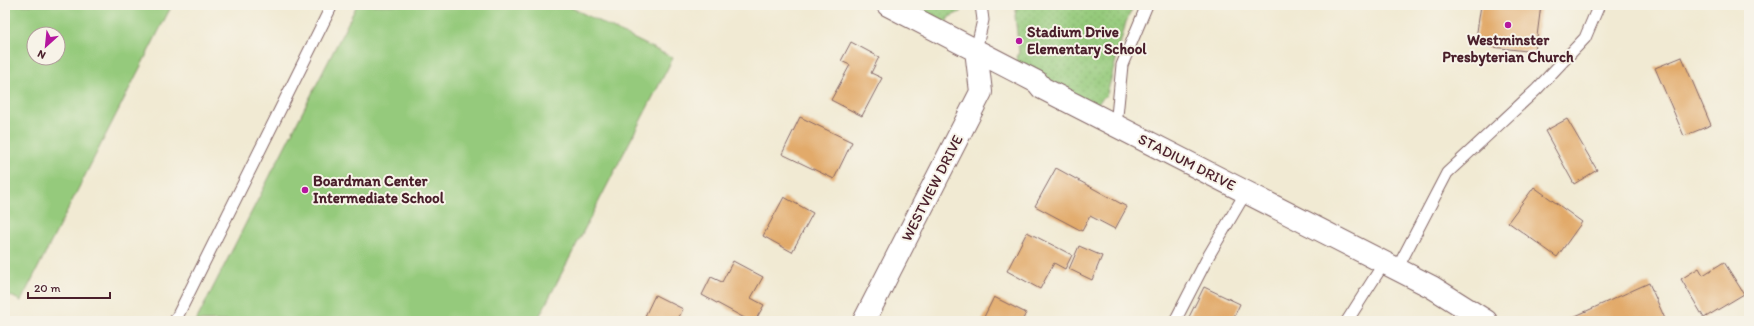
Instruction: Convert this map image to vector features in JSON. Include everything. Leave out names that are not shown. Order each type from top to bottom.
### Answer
[{"type":"street","name":"STADIUM DRIVE","points":[[888,5],[1037,82],[1042,88],[1432,287],[1486,321]]},
{"type":"street","name":"WESTVIEW DRIVE","points":[[864,321],[981,92],[976,50]]},
{"type":"lane","points":[[175,321],[332,5]]},
{"type":"lane","points":[[976,50],[983,20],[981,5]]},
{"type":"lane","points":[[1116,126],[1122,65],[1147,5]]},
{"type":"lane","points":[[1346,321],[1390,266],[1447,173],[1536,90],[1584,38],[1599,5]]},
{"type":"lane","points":[[1175,321],[1209,255],[1246,192]]},
{"type":"green space","points":[[5,5],[172,5],[21,301],[5,293]]},
{"type":"green space","points":[[357,5],[566,5],[673,58],[537,321],[196,321]]},
{"type":"green space","points":[[888,5],[963,6],[960,12],[949,17],[941,32]]},
{"type":"green space","points":[[1017,5],[1134,5],[1126,22],[1107,94],[1089,112],[1013,70],[1019,52],[1015,16]]},
{"type":"building","name":"Westminster Presbyterian Church","points":[[1481,5],[1541,5],[1535,52],[1475,45]]},
{"type":"building","points":[[851,42],[879,57],[871,73],[882,78],[862,116],[831,100],[850,65],[841,61]]},
{"type":"building","points":[[1682,57],[1711,125],[1684,136],[1655,68]]},
{"type":"building","points":[[800,117],[852,142],[834,179],[782,154]]},
{"type":"building","points":[[1567,119],[1597,170],[1574,184],[1545,131]]},
{"type":"building","points":[[1056,168],[1127,207],[1115,229],[1090,216],[1082,231],[1035,206]]},
{"type":"building","points":[[1534,187],[1582,222],[1557,257],[1508,222]]},
{"type":"building","points":[[784,197],[813,213],[792,252],[763,236]]},
{"type":"building","points":[[1027,232],[1072,255],[1065,269],[1054,263],[1040,289],[1007,271]]},
{"type":"building","points":[[1079,246],[1102,256],[1092,280],[1069,269]]},
{"type":"building","points":[[733,261],[763,277],[751,298],[764,305],[755,321],[750,321],[702,295],[711,277],[722,282]]},
{"type":"building","points":[[1724,262],[1744,294],[1704,318],[1681,279],[1699,268],[1703,275]]},
{"type":"building","points":[[1649,283],[1666,321],[1572,321],[1571,318]]},
{"type":"building","points":[[1204,287],[1240,304],[1232,321],[1187,321]]},
{"type":"building","points":[[655,295],[683,309],[677,321],[655,321],[645,316]]},
{"type":"building","points":[[994,297],[1026,313],[1022,321],[982,321]]},
{"type":"place","name":"Westminster Presbyterian Church","points":[[1508,25]]},
{"type":"place","name":"Stadium Drive Elementary School","points":[[1019,41]]},
{"type":"place","name":"Boardman Center Intermediate School","points":[[305,190]]}]
